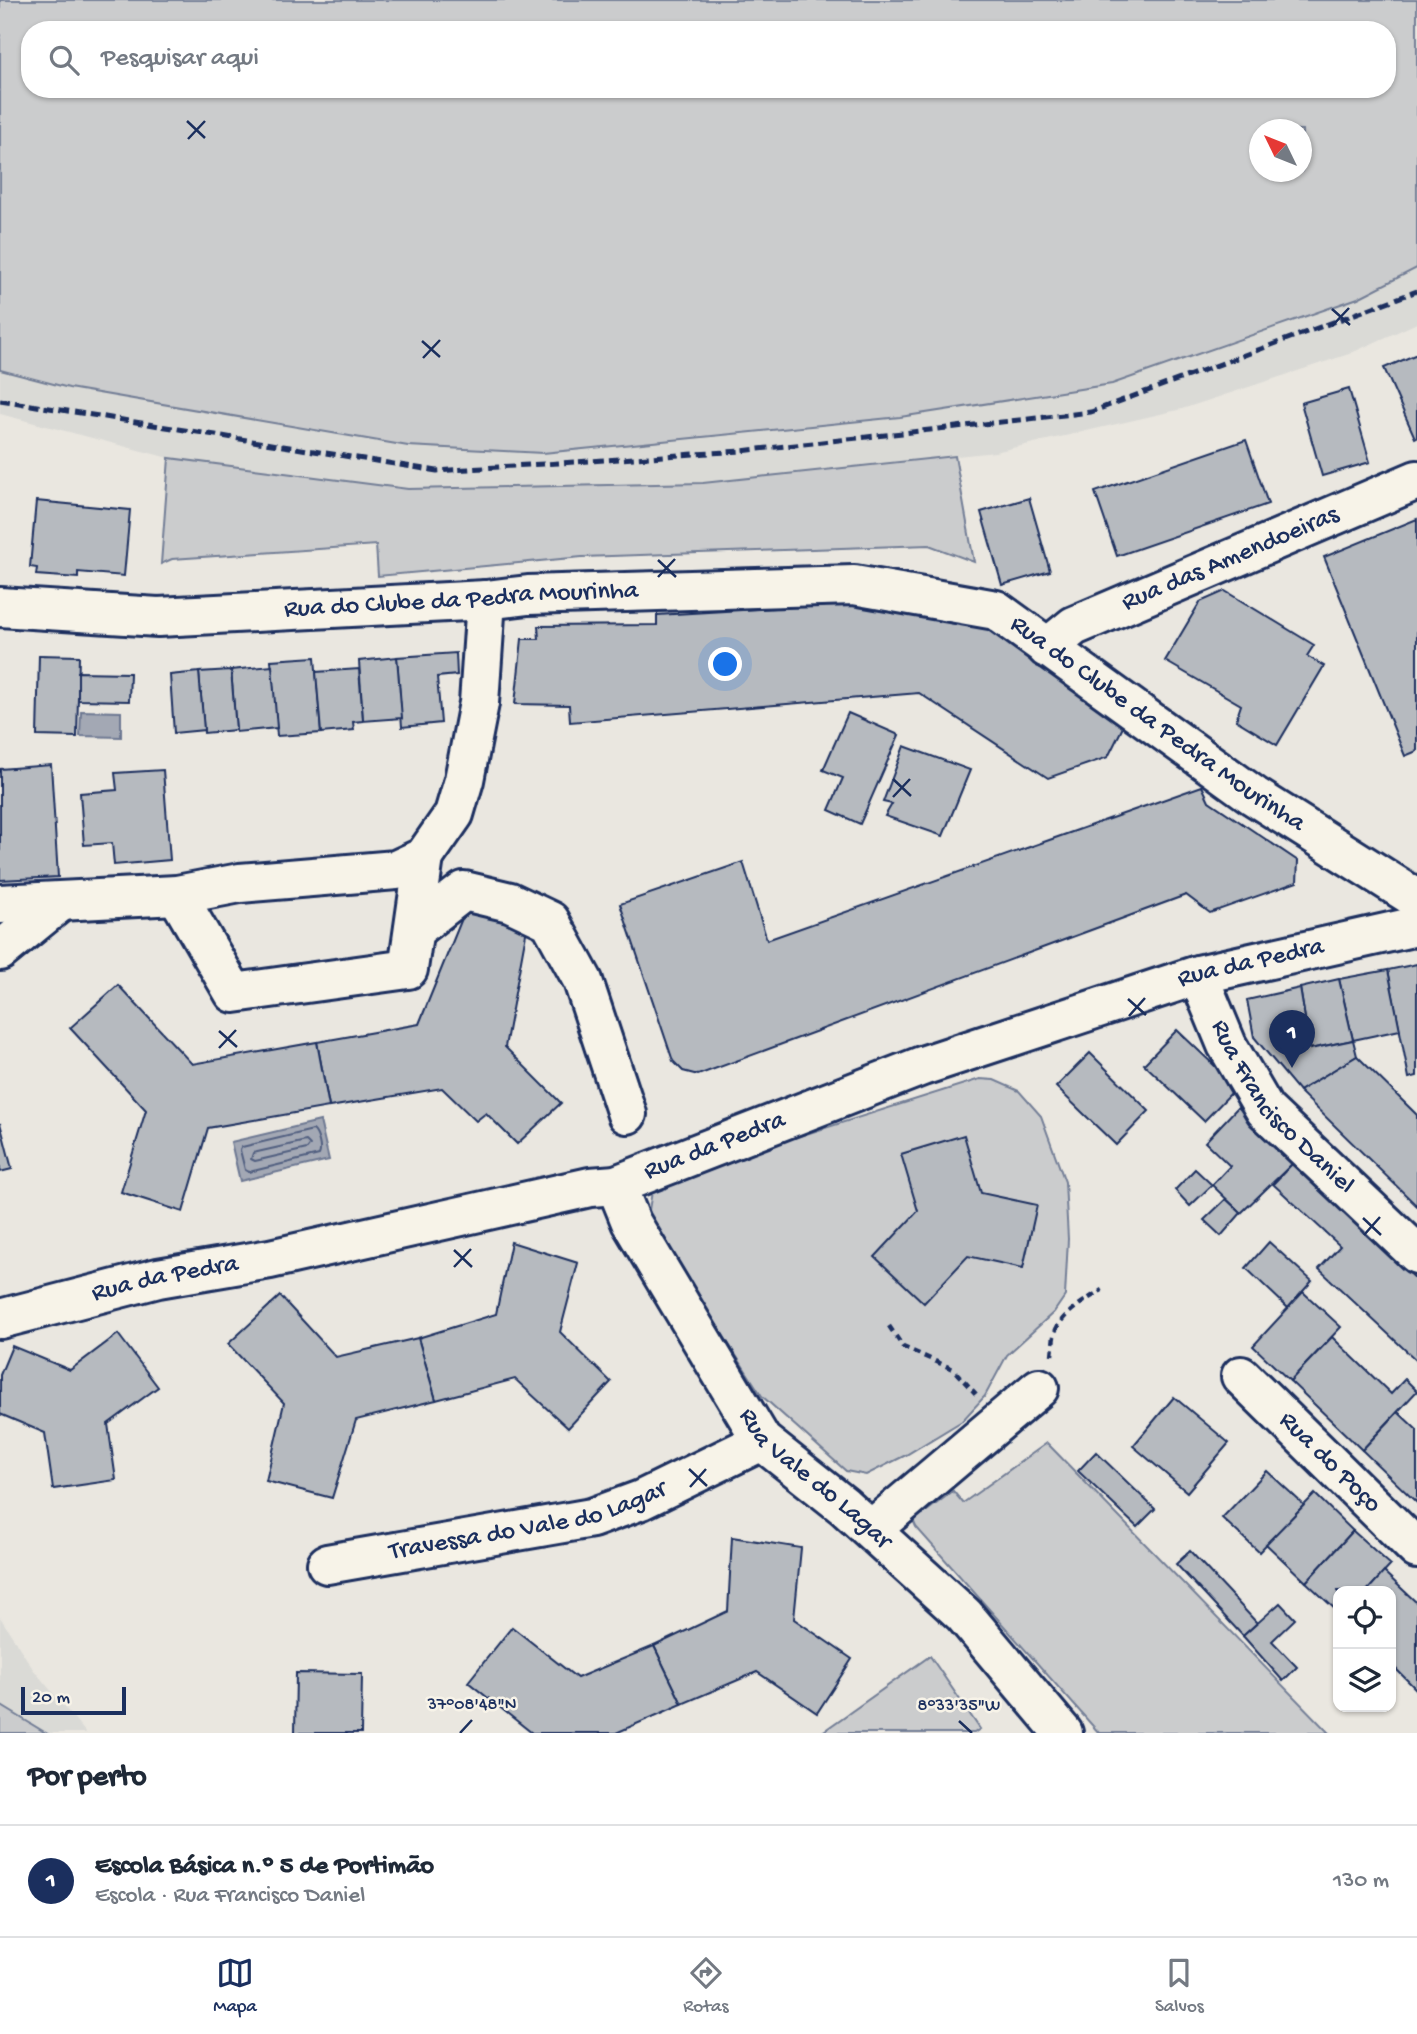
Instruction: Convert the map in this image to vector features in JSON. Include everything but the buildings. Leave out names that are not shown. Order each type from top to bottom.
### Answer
[{"type":"street","name":"Rua das Amendoeiras","points":[[1047,648],[1074,626],[1417,481]]},
{"type":"street","name":"Rua do Clube da Pedra Mourinha","points":[[0,607],[158,617],[485,600],[528,595],[854,585],[996,610],[1254,796],[1417,899]]},
{"type":"street","points":[[177,895],[234,993],[408,969],[424,857],[454,814],[480,704],[485,600]]},
{"type":"street","points":[[0,904],[177,895],[240,883],[396,870],[424,857]]},
{"type":"street","points":[[414,930],[464,891],[510,902],[550,921],[583,981],[627,1114]]},
{"type":"street","points":[[0,951],[60,902]]},
{"type":"street","name":"Rua da Pedra","points":[[0,1320],[158,1278],[270,1259],[590,1187],[616,1185],[922,1066],[1199,975],[1417,926]]},
{"type":"street","name":"Rua Francisco Daniel","points":[[1199,975],[1227,1045],[1265,1110],[1417,1254]]},
{"type":"street","name":"Rua Vale do Lagar","points":[[616,1185],[631,1222],[762,1441],[872,1529],[964,1615],[1063,1733]]},
{"type":"street","name":"Rua do Poço","points":[[1241,1376],[1417,1549]]},
{"type":"street","points":[[872,1529],[1039,1388]]},
{"type":"street","name":"Travessa do Vale do Lagar","points":[[327,1564],[592,1518],[653,1495],[762,1441]]},
{"type":"path","points":[[1039,1388],[1051,1356],[1056,1331],[1081,1303],[1102,1290]]},
{"type":"path","points":[[889,1326],[903,1347],[953,1369],[998,1422]]},
{"type":"shaded area","points":[[0,0],[1417,0],[1417,268],[1358,298],[1112,384],[900,417],[543,453],[408,446],[69,388],[0,370]]},
{"type":"shaded area","points":[[1417,268],[1417,323],[1349,354],[1182,409],[995,452],[703,483],[408,489],[169,458],[0,414],[0,370],[69,388],[408,446],[543,453],[900,417],[1112,384],[1358,298]]},
{"type":"shaded area","points":[[955,456],[974,562],[929,545],[582,557],[378,576],[376,545],[172,559],[161,564],[169,458],[408,489],[703,483]]},
{"type":"shaded area","points":[[980,1079],[994,1080],[1019,1091],[1041,1116],[1065,1182],[1068,1239],[1065,1296],[1054,1312],[1007,1355],[985,1396],[962,1421],[906,1455],[866,1475],[846,1471],[762,1396],[655,1229],[649,1210],[653,1185],[667,1178]]},
{"type":"shaded area","points":[[1047,1443],[1329,1733],[1099,1733],[916,1527],[912,1518],[914,1509],[923,1514],[953,1491],[963,1503]]},
{"type":"shaded area","points":[[0,1617],[33,1669],[86,1733],[0,1733]]},
{"type":"shaded area","points":[[930,1656],[980,1729],[974,1733],[821,1733]]},
{"type":"shaded area","points":[[0,1705],[46,1733],[0,1733]]},
{"type":"water","points":[[81,711],[121,712],[121,737],[80,736]]},
{"type":"water","points":[[320,1121],[329,1160],[240,1181],[231,1142]]},
{"type":"railway","points":[[0,400],[437,471],[741,451],[1091,412],[1417,291]]},
{"type":"place","name":"Escola Básica n.º 5 de Portimão","points":[[1292,1068]]}]
